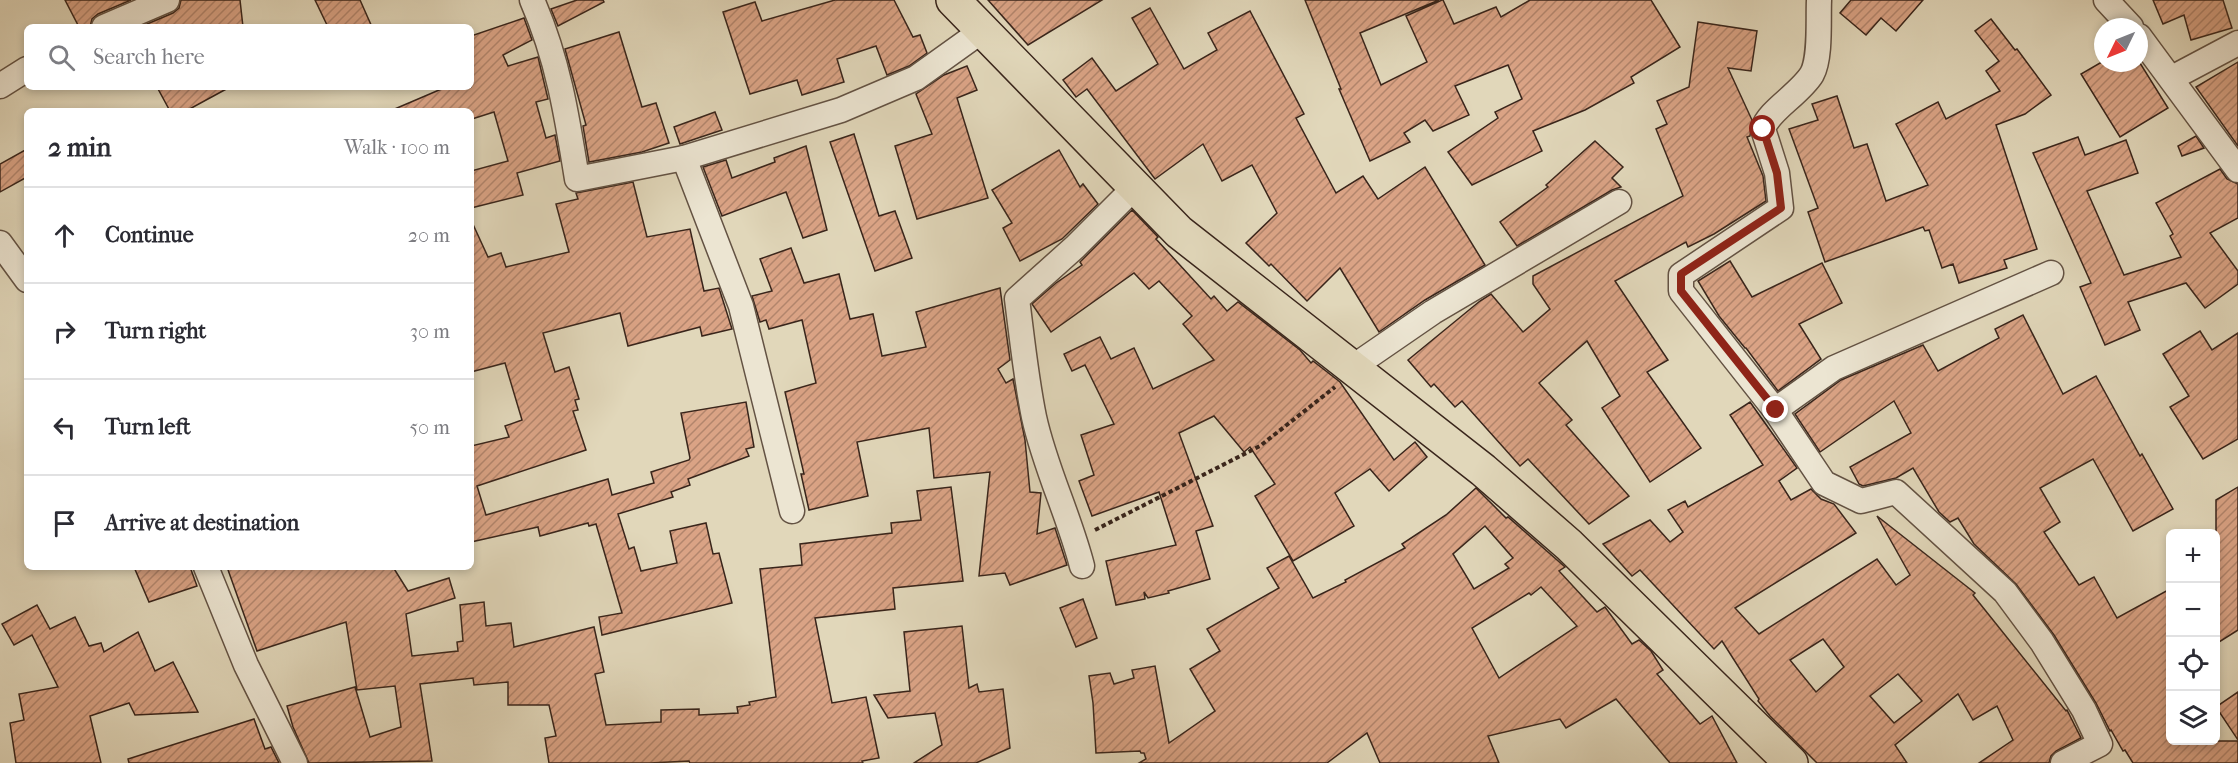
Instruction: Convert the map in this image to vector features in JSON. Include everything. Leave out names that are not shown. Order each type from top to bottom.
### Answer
[{"type":"main road","points":[[961,2],[983,30],[1179,232],[1483,470],[1569,545],[1791,763]]},
{"type":"street","points":[[111,24],[167,0]]},
{"type":"street","points":[[531,0],[544,29],[563,91],[577,179],[684,158],[841,110],[916,78],[983,30]]},
{"type":"street","points":[[1819,0],[1816,62],[1812,73],[1789,101],[1769,117],[1763,129],[1777,173],[1781,208],[1681,274],[1681,291],[1776,410],[1824,483],[1861,501],[1896,492],[2005,592],[2042,642],[2084,710],[2100,744],[2063,763]]},
{"type":"street","points":[[2106,0],[2123,18]]},
{"type":"street","points":[[2172,78],[2238,43]]},
{"type":"street","points":[[2148,47],[2238,170]]},
{"type":"street","points":[[0,86],[24,71]]},
{"type":"street","points":[[684,158],[741,306],[792,511]]},
{"type":"street","points":[[1082,566],[1075,540],[1052,481],[1034,417],[1017,298],[1075,247],[1135,187]]},
{"type":"street","points":[[1355,368],[1432,312],[1619,202]]},
{"type":"street","points":[[0,243],[24,276]]},
{"type":"street","points":[[1776,410],[1834,368],[2051,273]]},
{"type":"street","points":[[207,570],[246,665],[295,763]]},
{"type":"path","points":[[1075,540],[1260,446],[1355,368]]},
{"type":"building","points":[[65,0],[131,0],[98,14],[92,19],[91,24],[77,24]]},
{"type":"building","points":[[181,0],[240,0],[243,24],[147,24],[179,8]]},
{"type":"building","points":[[315,0],[360,0],[371,24],[327,24]]},
{"type":"building","points":[[577,0],[603,0],[604,2],[558,26],[551,9]]},
{"type":"building","points":[[835,0],[894,0],[913,37],[920,35],[927,53],[909,66],[887,75],[876,46],[837,59],[844,82],[802,95],[797,80],[750,94],[723,12],[755,2],[762,21]]},
{"type":"building","points":[[988,0],[1102,0],[1028,45]]},
{"type":"building","points":[[1305,0],[1439,0],[1360,33],[1381,85],[1427,62],[1406,16],[1442,0],[1454,24],[1496,7],[1501,17],[1530,0],[1651,0],[1680,47],[1631,77],[1634,83],[1585,110],[1533,131],[1542,151],[1472,185],[1448,152],[1498,118],[1495,112],[1522,99],[1508,65],[1455,86],[1469,115],[1433,131],[1425,120],[1404,133],[1410,142],[1370,161]]},
{"type":"building","points":[[1851,0],[1923,0],[1896,31],[1881,18],[1866,35],[1840,13]]},
{"type":"building","points":[[2153,0],[2223,0],[2232,28],[2191,40],[2184,15],[2163,24]]},
{"type":"building","points":[[1150,8],[1184,69],[1217,50],[1208,33],[1250,11],[1304,114],[1296,118],[1336,193],[1363,176],[1378,199],[1425,167],[1485,265],[1425,300],[1379,332],[1340,268],[1307,301],[1271,264],[1269,266],[1246,243],[1277,213],[1252,165],[1222,181],[1203,144],[1155,179],[1087,89],[1076,97],[1063,80],[1092,58],[1116,91],[1158,64],[1132,18]]},
{"type":"building","points":[[524,18],[532,40],[503,55],[508,66],[538,57],[548,99],[536,102],[546,138],[555,135],[560,161],[517,173],[523,195],[474,207],[474,170],[508,161],[494,112],[474,118],[474,108],[397,108],[439,90],[474,90],[474,35]]},
{"type":"building","points":[[1991,19],[2015,50],[2017,49],[2051,95],[2025,114],[1996,125],[2037,249],[2004,260],[2007,268],[1959,283],[1953,264],[1942,268],[1929,230],[1925,231],[1923,227],[1825,262],[1808,212],[1818,208],[1789,129],[1818,120],[1812,104],[1837,96],[1854,148],[1867,144],[1886,201],[1928,185],[1896,124],[1938,102],[1946,119],[2000,91],[1986,71],[1999,61],[1975,31]]},
{"type":"building","points":[[1698,22],[1757,31],[1751,71],[1728,68],[1752,120],[1750,136],[1747,137],[1763,176],[1766,201],[1714,234],[1688,247],[1686,242],[1615,281],[1668,360],[1647,372],[1701,448],[1650,482],[1602,408],[1620,396],[1587,341],[1539,383],[1572,420],[1566,425],[1629,496],[1589,524],[1528,459],[1520,466],[1462,401],[1455,407],[1434,384],[1431,387],[1408,360],[1491,294],[1523,332],[1550,309],[1533,284],[1533,276],[1683,196],[1656,129],[1667,124],[1657,101],[1689,87]]},
{"type":"building","points":[[619,32],[642,107],[656,103],[669,143],[642,152],[589,162],[583,126],[586,125],[565,49]]},
{"type":"building","points":[[2238,62],[2238,146],[2196,87]]},
{"type":"building","points":[[967,66],[977,90],[957,98],[988,198],[917,219],[895,146],[932,134],[916,94],[944,75]]},
{"type":"building","points":[[2094,66],[2094,72],[2146,72],[2168,108],[2120,137],[2081,74]]},
{"type":"building","points":[[159,90],[224,90],[192,108],[168,108]]},
{"type":"building","points":[[715,112],[722,130],[680,144],[674,127]]},
{"type":"building","points":[[854,134],[879,216],[895,211],[912,258],[875,271],[830,142]]},
{"type":"building","points":[[2196,136],[2204,148],[2182,156],[2178,146]]},
{"type":"building","points":[[2078,137],[2085,155],[2126,140],[2138,173],[2087,191],[2124,275],[2181,257],[2170,236],[2173,234],[2156,203],[2220,169],[2227,179],[2238,184],[2238,218],[2210,233],[2238,271],[2238,284],[2205,308],[2186,283],[2128,302],[2140,330],[2105,345],[2080,287],[2091,283],[2033,153]]},
{"type":"building","points":[[1595,141],[1623,167],[1612,178],[1621,187],[1612,190],[1517,246],[1500,222],[1548,187],[1546,185]]},
{"type":"building","points":[[806,146],[827,230],[803,238],[786,192],[722,216],[703,167],[726,160],[732,178],[775,162],[774,158]]},
{"type":"building","points":[[1059,150],[1080,187],[1083,184],[1098,204],[1062,239],[1020,261],[1003,228],[1012,223],[992,190]]},
{"type":"building","points":[[24,151],[24,179],[0,192],[0,164]]},
{"type":"building","points":[[633,182],[647,237],[690,229],[704,291],[719,288],[732,329],[702,336],[700,327],[628,346],[620,313],[543,333],[555,372],[569,367],[579,399],[575,400],[578,410],[573,411],[586,450],[477,486],[486,515],[608,479],[612,495],[654,483],[651,472],[690,458],[681,413],[746,402],[754,447],[746,449],[749,456],[688,479],[690,485],[671,492],[673,497],[618,514],[629,549],[634,547],[641,571],[677,563],[670,531],[706,523],[713,554],[719,553],[732,603],[602,635],[599,617],[622,613],[596,524],[589,526],[588,523],[540,536],[538,527],[474,541],[474,445],[509,437],[505,426],[522,420],[505,363],[474,371],[474,227],[488,257],[501,253],[506,267],[569,252],[556,204],[578,199],[576,193]]},
{"type":"building","points":[[1132,210],[1211,299],[1214,296],[1227,311],[1238,302],[1300,350],[1311,363],[1313,361],[1340,382],[1394,460],[1415,442],[1427,457],[1389,491],[1370,469],[1335,493],[1354,526],[1293,561],[1255,496],[1275,484],[1250,447],[1244,452],[1214,416],[1179,433],[1213,526],[1196,531],[1210,579],[1148,598],[1144,592],[1145,599],[1116,605],[1106,561],[1176,545],[1159,492],[1092,516],[1079,481],[1094,475],[1081,435],[1114,424],[1085,365],[1072,371],[1064,354],[1100,337],[1111,359],[1134,348],[1153,389],[1214,360],[1183,324],[1192,316],[1159,281],[1149,289],[1134,273],[1051,332],[1032,304],[1082,265],[1080,262]]},
{"type":"building","points":[[791,248],[804,283],[839,274],[850,319],[873,314],[882,356],[926,347],[916,312],[1000,288],[1010,360],[998,369],[1006,383],[1013,379],[1025,440],[1030,492],[1041,493],[1037,534],[1055,528],[1067,565],[1010,585],[1005,573],[979,576],[990,472],[934,478],[929,428],[857,442],[868,496],[809,510],[801,474],[804,474],[785,392],[816,383],[802,320],[769,329],[766,320],[760,322],[752,296],[772,291],[760,259]]},
{"type":"building","points":[[1730,261],[1752,297],[1822,263],[1842,303],[1799,324],[1821,359],[1778,391],[1719,316],[1698,281]]},
{"type":"building","points":[[2023,315],[2063,394],[2096,376],[2140,456],[2142,454],[2173,509],[2133,531],[2093,459],[2040,488],[2060,522],[2044,532],[2079,585],[2094,577],[2117,618],[2166,591],[2166,745],[2220,745],[2220,741],[2238,741],[2238,763],[2133,763],[2110,731],[2096,703],[2054,635],[2016,584],[1974,544],[1958,518],[1950,522],[1939,512],[1913,468],[1896,478],[1863,486],[1859,484],[1850,467],[1911,433],[1894,401],[1820,452],[1795,414],[1841,380],[1923,345],[1938,371],[1999,338],[1995,329]]},
{"type":"building","points":[[2200,331],[2212,350],[2238,333],[2238,439],[2203,459],[2170,407],[2189,396],[2163,354]]},
{"type":"building","points":[[1750,402],[1797,468],[1779,481],[1791,500],[1811,489],[1821,499],[1834,504],[1856,533],[1735,608],[1759,634],[1877,559],[1896,585],[1910,575],[1877,516],[1975,593],[1973,595],[2067,710],[2081,738],[2056,751],[2049,763],[1979,763],[2013,740],[1997,706],[1973,720],[1958,694],[1895,745],[1907,763],[1817,763],[1758,701],[1759,699],[1722,641],[1714,649],[1640,570],[1632,576],[1603,544],[1650,520],[1670,542],[1683,532],[1668,510],[1685,501],[1688,507],[1763,465],[1730,415]],"holes":[[[1823,639],[1844,667],[1816,692],[1790,660]],[[1898,674],[1922,701],[1894,723],[1870,696]]]},
{"type":"building","points":[[951,487],[963,581],[893,588],[895,609],[815,618],[832,703],[866,697],[879,758],[862,761],[863,763],[690,763],[689,761],[549,763],[545,738],[556,736],[549,705],[508,705],[508,682],[474,685],[473,678],[420,684],[432,761],[309,763],[293,727],[287,706],[355,687],[370,737],[401,727],[395,686],[357,690],[346,622],[257,651],[228,570],[395,570],[408,591],[449,578],[455,598],[406,614],[412,656],[458,651],[457,642],[463,641],[460,605],[484,602],[486,626],[511,623],[514,647],[594,627],[604,672],[595,674],[606,725],[661,722],[661,710],[699,709],[699,715],[738,713],[737,707],[750,705],[749,702],[776,697],[760,569],[802,565],[800,544],[892,533],[891,523],[921,520],[917,491]]},
{"type":"building","points":[[2238,487],[2238,630],[2220,641],[2220,529],[2216,529],[2216,500]]},
{"type":"building","points":[[1476,488],[1506,518],[1508,517],[1565,567],[1559,571],[1597,612],[1605,607],[1632,644],[1639,640],[1651,651],[1663,670],[1657,674],[1700,724],[1712,716],[1737,763],[1670,763],[1616,699],[1566,728],[1560,719],[1488,736],[1499,763],[1380,763],[1367,733],[1327,763],[1139,763],[1146,759],[1144,753],[1140,751],[1096,753],[1089,676],[1110,673],[1114,684],[1134,678],[1132,670],[1155,666],[1169,743],[1215,711],[1190,669],[1220,651],[1207,629],[1279,588],[1267,568],[1289,556],[1313,598],[1405,548],[1402,544],[1446,515]],"holes":[[[1485,526],[1513,558],[1505,564],[1509,568],[1474,589],[1453,554]],[[1541,587],[1577,626],[1499,678],[1472,628]]]},
{"type":"building","points":[[135,570],[191,570],[197,586],[149,602]]},
{"type":"building","points":[[1083,599],[1097,638],[1076,647],[1060,608]]},
{"type":"building","points":[[37,605],[50,629],[75,617],[89,646],[101,643],[104,652],[138,632],[155,671],[173,662],[198,712],[135,715],[129,703],[90,716],[101,763],[16,763],[10,723],[24,720],[19,694],[58,687],[32,635],[14,645],[2,624]]},
{"type":"building","points":[[962,626],[969,688],[977,684],[979,692],[1003,689],[1010,748],[976,763],[914,763],[942,745],[935,713],[888,718],[874,695],[910,691],[904,632]]},
{"type":"building","points":[[2238,692],[2238,740],[2220,713],[2220,704]]},
{"type":"building","points":[[254,719],[265,749],[271,747],[279,763],[129,763],[128,759]]},
{"type":"route","points":[[1763,129],[1777,173],[1781,208],[1681,274],[1681,291],[1776,410]]}]
